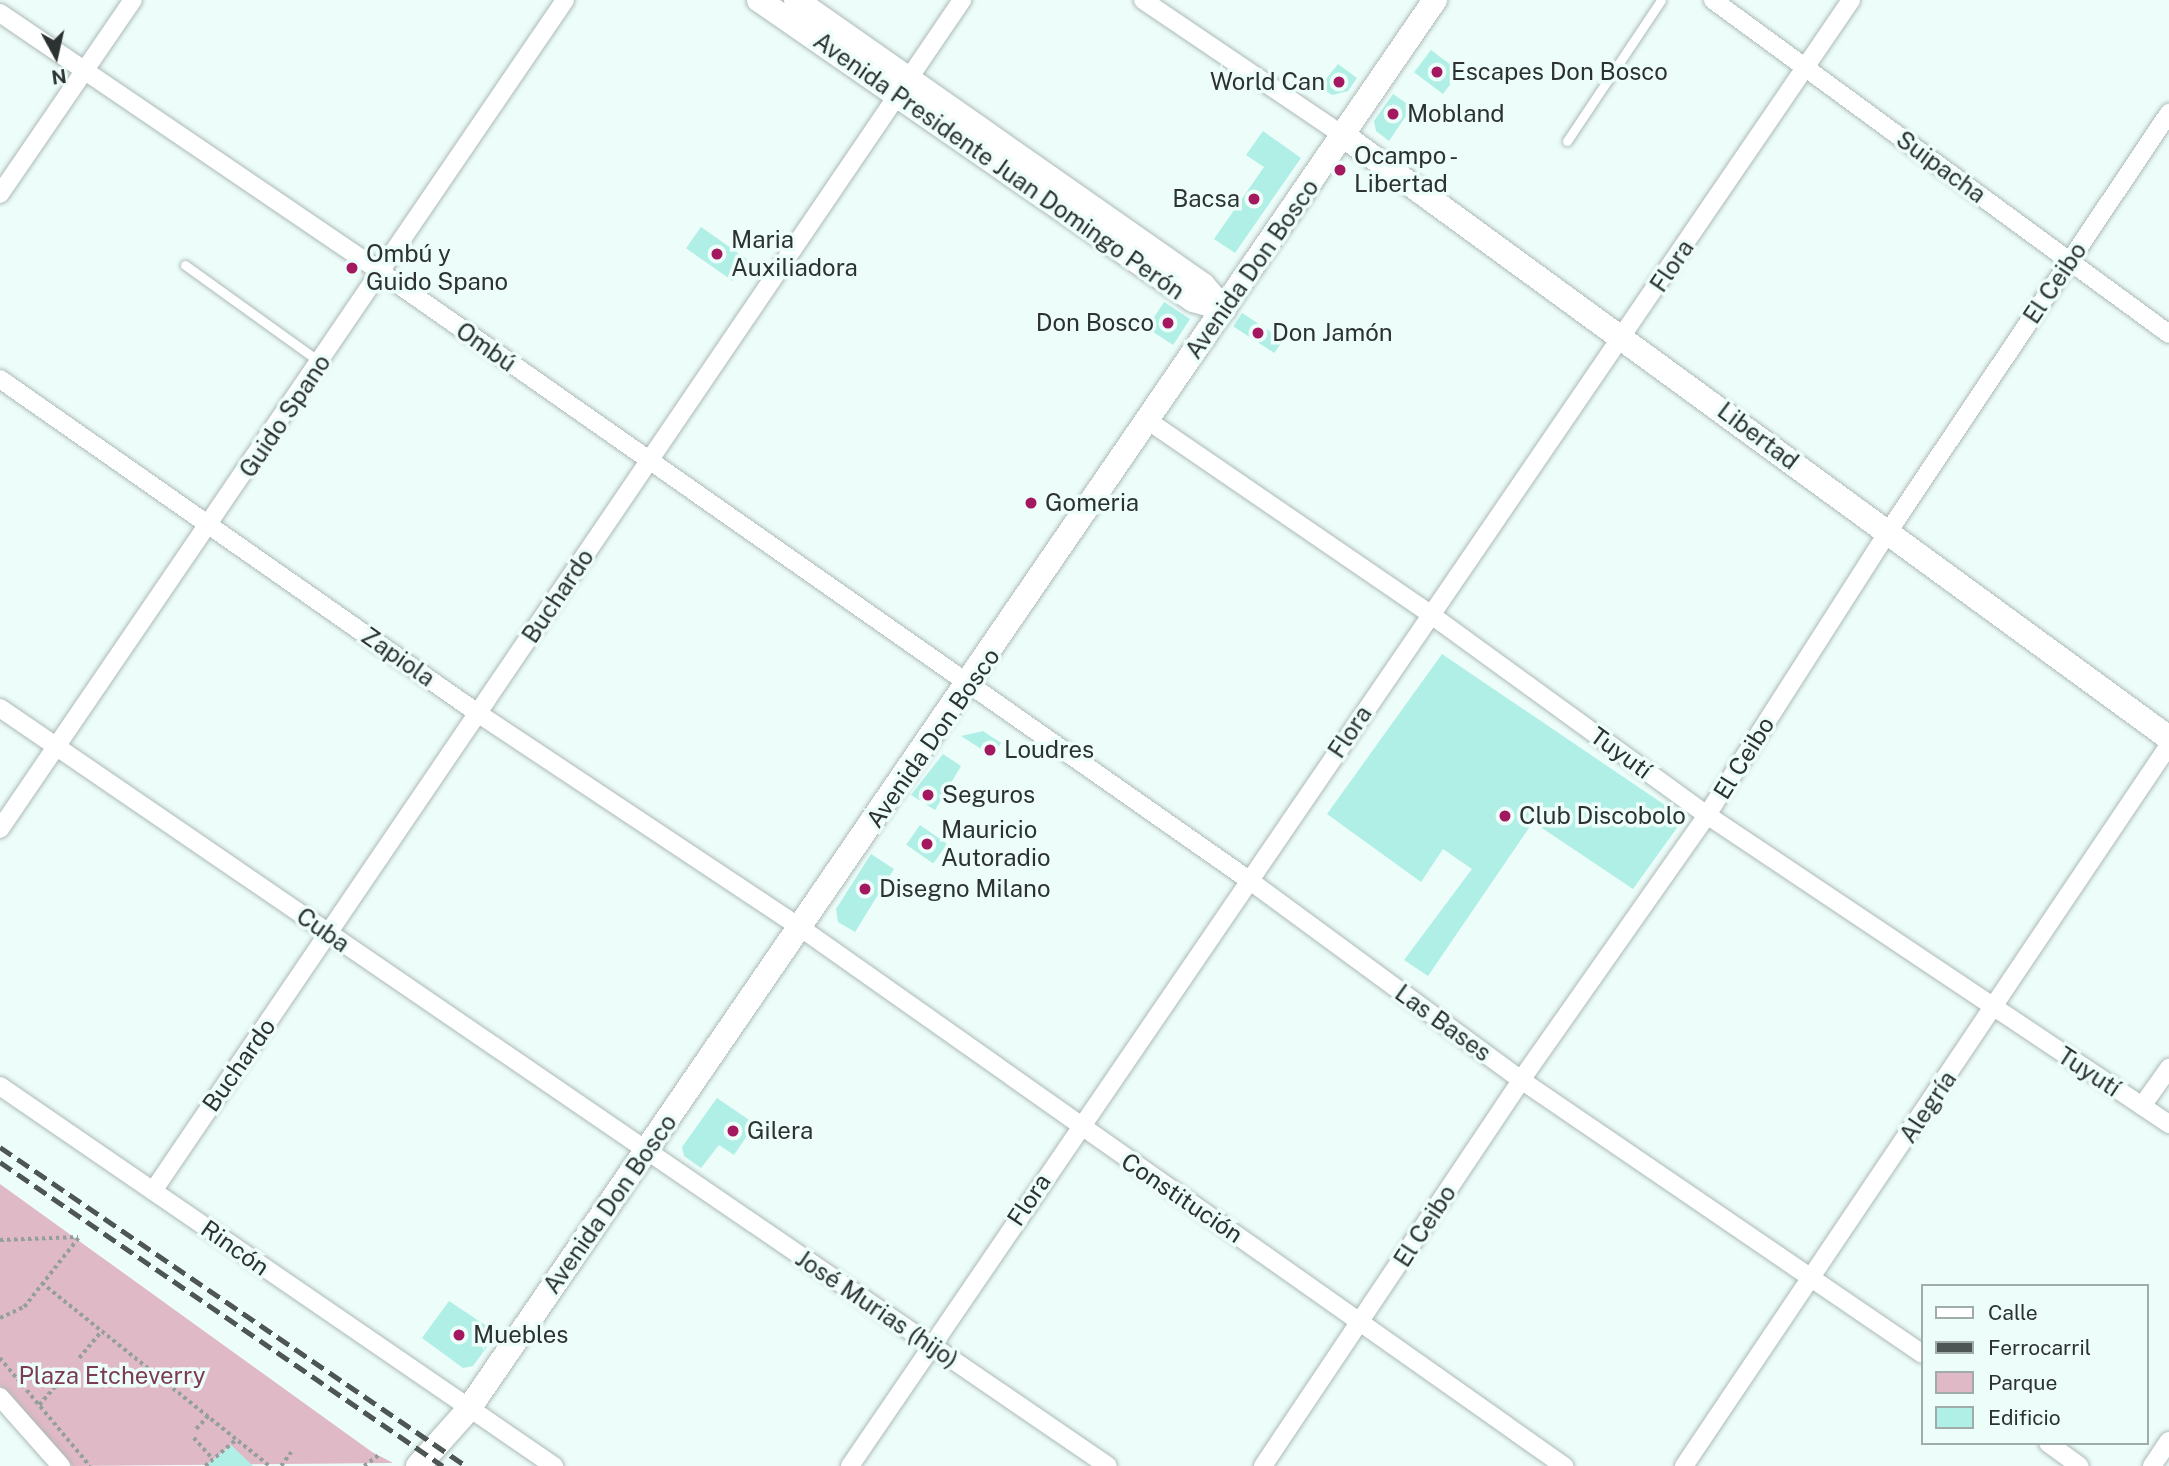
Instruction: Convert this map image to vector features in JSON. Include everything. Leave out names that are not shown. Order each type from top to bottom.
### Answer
[{"type":"main road","name":"Avenida Presidente Juan Domingo Perón","points":[[759,0],[903,87],[1203,285],[1224,309]]},
{"type":"main road","name":"Avenida Presidente Juan Domingo Perón","points":[[796,0],[903,87]]},
{"type":"main road","name":"Avenida Don Bosco","points":[[418,1466],[468,1410],[969,686],[1147,420],[1435,0]]},
{"type":"main road","name":"Libertad","points":[[1344,136],[1625,337],[2169,738]]},
{"type":"street","points":[[0,194],[133,0]]},
{"type":"street","name":"Guido Spano","points":[[0,829],[211,525],[565,0]]},
{"type":"street","name":"Buchardo","points":[[153,1191],[962,0]]},
{"type":"street","points":[[1143,0],[1344,136]]},
{"type":"street","name":"Suipacha","points":[[1713,0],[2169,334]]},
{"type":"street","name":"Flora","points":[[850,1466],[1078,1127],[1430,614],[1625,337],[1851,0]]},
{"type":"street","name":"Ombú","points":[[0,13],[382,273],[969,686]]},
{"type":"street","name":"El Ceibo","points":[[1263,1466],[1521,1080],[1707,815],[1888,532],[2169,113]]},
{"type":"street","name":"Zapiola","points":[[0,379],[479,714],[801,928]]},
{"type":"street","name":"Tuyutí","points":[[1147,420],[1430,614],[1707,815],[1994,1011],[2169,1124]]},
{"type":"street","name":"Las Bases","points":[[969,686],[1249,880],[1521,1080],[1813,1276],[1920,1353]]},
{"type":"street","name":"Cuba","points":[[0,708],[646,1153]]},
{"type":"street","name":"Alegría","points":[[1684,1466],[1994,1011],[2169,745]]},
{"type":"street","name":"Constitución","points":[[801,928],[1078,1127],[1362,1321],[1563,1466]]},
{"type":"street","points":[[2142,1106],[2169,1068]]},
{"type":"street","name":"Rincón","points":[[0,1086],[468,1410],[555,1466]]},
{"type":"street","name":"José Murias (hijo)","points":[[646,1153],[1108,1466]]},
{"type":"street","points":[[0,1397],[61,1466]]},
{"type":"street","points":[[2152,1466],[2169,1441]]},
{"type":"street","points":[[2051,1445],[2080,1466]]},
{"type":"lane","points":[[1567,141],[1661,0]]},
{"type":"lane","points":[[185,265],[321,363]]},
{"type":"path","points":[[0,1240],[79,1237],[24,1307],[0,1318]]},
{"type":"path","points":[[42,1283],[270,1466]]},
{"type":"path","points":[[79,1358],[102,1331]]},
{"type":"path","points":[[0,1358],[90,1466]]},
{"type":"path","points":[[136,1381],[148,1368]]},
{"type":"path","points":[[40,1405],[62,1378]]},
{"type":"path","points":[[197,1429],[208,1416]]},
{"type":"path","points":[[194,1438],[213,1459]]},
{"type":"path","points":[[205,1466],[237,1439]]},
{"type":"path","points":[[281,1466],[291,1452]]},
{"type":"path","points":[[365,1466],[381,1453]]},
{"type":"green space","name":"Plaza Etcheverry","points":[[0,1184],[372,1452],[393,1463],[72,1466],[0,1386]]},
{"type":"building","name":"Escapes Don Bosco","points":[[1431,50],[1460,72],[1443,94],[1414,72]]},
{"type":"building","name":"World Can","points":[[1338,64],[1357,78],[1348,91],[1332,95],[1320,87]]},
{"type":"building","name":"Mobland","points":[[1393,94],[1412,107],[1389,141],[1376,131],[1374,121]]},
{"type":"building","points":[[1263,131],[1301,158],[1235,253],[1214,239],[1264,167],[1246,155]]},
{"type":"building","name":"Maria Auxiliadora","points":[[701,227],[748,260],[733,281],[686,248]]},
{"type":"building","name":"Don Bosco","points":[[1164,302],[1190,319],[1173,345],[1147,328]]},
{"type":"building","name":"Don Jamón","points":[[1242,313],[1283,340],[1274,353],[1233,326]]},
{"type":"building","name":"Club Discobolo","points":[[1442,654],[1684,818],[1633,889],[1533,822],[1428,976],[1404,960],[1472,869],[1443,849],[1421,882],[1327,814]]},
{"type":"building","name":"Loudres","points":[[983,731],[1001,743],[992,756],[961,736]]},
{"type":"building","points":[[943,754],[961,766],[935,810],[911,795]]},
{"type":"building","name":"Mauricio Autoradio","points":[[920,825],[947,844],[933,864],[906,845]]},
{"type":"building","name":"Disegno Milano","points":[[871,854],[894,869],[855,932],[838,922],[836,909]]},
{"type":"building","points":[[717,1098],[755,1124],[734,1155],[719,1145],[701,1168],[684,1156],[682,1147]]},
{"type":"building","name":"Muebles","points":[[449,1301],[497,1333],[473,1366],[463,1368],[422,1338]]},
{"type":"building","points":[[231,1445],[253,1466],[205,1466]]},
{"type":"railway","points":[[0,1147],[466,1466]]},
{"type":"railway","points":[[0,1162],[443,1466]]},
{"type":"place","name":"Escapes Don Bosco","points":[[1437,72]]},
{"type":"place","name":"World Can","points":[[1339,82]]},
{"type":"place","name":"Mobland","points":[[1393,114]]},
{"type":"place","name":"Ocampo - Libertad","points":[[1340,170]]},
{"type":"place","name":"Bacsa","points":[[1254,199]]},
{"type":"place","name":"Maria Auxiliadora","points":[[717,254]]},
{"type":"place","name":"Ombú y Guido Spano","points":[[352,268]]},
{"type":"place","name":"Don Bosco","points":[[1168,323]]},
{"type":"place","name":"Don Jamón","points":[[1258,333]]},
{"type":"place","name":"Gomeria","points":[[1031,503]]},
{"type":"place","name":"Loudres","points":[[990,750]]},
{"type":"place","name":"Seguros","points":[[928,795]]},
{"type":"place","name":"Club Discobolo","points":[[1505,816]]},
{"type":"place","name":"Mauricio Autoradio","points":[[927,844]]},
{"type":"place","name":"Disegno Milano","points":[[865,889]]},
{"type":"place","name":"Gilera","points":[[733,1131]]},
{"type":"place","name":"Muebles","points":[[459,1335]]}]
